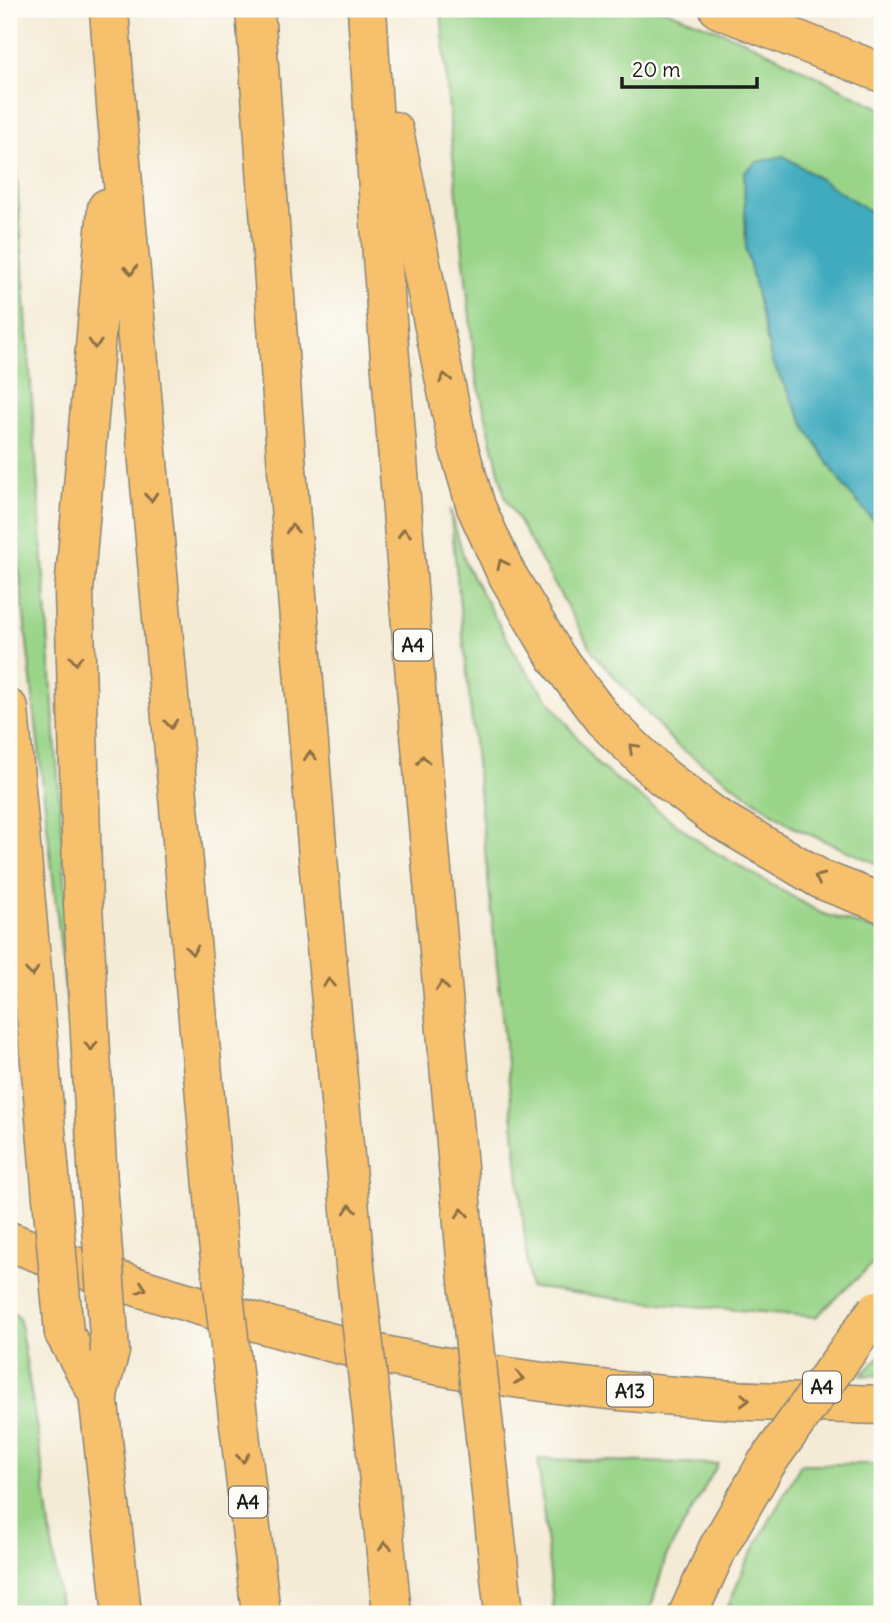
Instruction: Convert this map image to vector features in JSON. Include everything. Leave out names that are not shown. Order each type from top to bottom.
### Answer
[{"type":"main road","name":"A4","points":[[110,9],[116,105],[218,1242],[261,1614]]},
{"type":"main road","points":[[255,9],[318,870],[356,1277],[392,1614]]},
{"type":"main road","name":"A4","points":[[368,9],[458,445],[476,506],[505,571],[556,657],[603,719],[663,777],[714,816],[790,862],[822,880],[882,903]]},
{"type":"main road","name":"A4","points":[[368,9],[386,311],[416,691],[468,1281],[504,1614]]},
{"type":"main road","points":[[719,9],[882,73]]},
{"type":"main road","name":"A4","points":[[116,105],[74,591],[83,905],[110,1352],[98,1394],[122,1614]]},
{"type":"main road","name":"A4","points":[[9,709],[64,1333],[98,1394]]},
{"type":"main road","name":"A13","points":[[9,1241],[142,1288],[283,1331],[418,1362],[536,1381],[653,1394],[882,1405]]},
{"type":"main road","name":"A4","points":[[688,1614],[718,1548],[766,1464],[879,1307]]},
{"type":"green space","points":[[441,9],[663,9],[748,42],[882,109],[882,219],[784,156],[757,162],[744,174],[746,248],[772,362],[809,433],[844,487],[882,530],[882,866],[793,827],[676,745],[594,654],[505,497],[476,375],[451,137]]},
{"type":"green space","points":[[9,67],[74,1009],[68,1014],[9,480]]},
{"type":"green space","points":[[450,509],[466,565],[520,662],[599,766],[708,848],[821,913],[882,932],[882,1255],[816,1317],[627,1300],[530,1287]]},
{"type":"green space","points":[[9,1312],[19,1317],[40,1450],[61,1614],[9,1614]]},
{"type":"green space","points":[[882,1354],[882,1375],[861,1376]]},
{"type":"green space","points":[[538,1459],[718,1464],[666,1557],[649,1614],[554,1614]]},
{"type":"green space","points":[[801,1464],[882,1464],[882,1614],[725,1614],[745,1565]]},
{"type":"water","points":[[784,156],[882,219],[882,530],[844,487],[809,433],[772,362],[746,248],[744,173],[757,162]]}]
